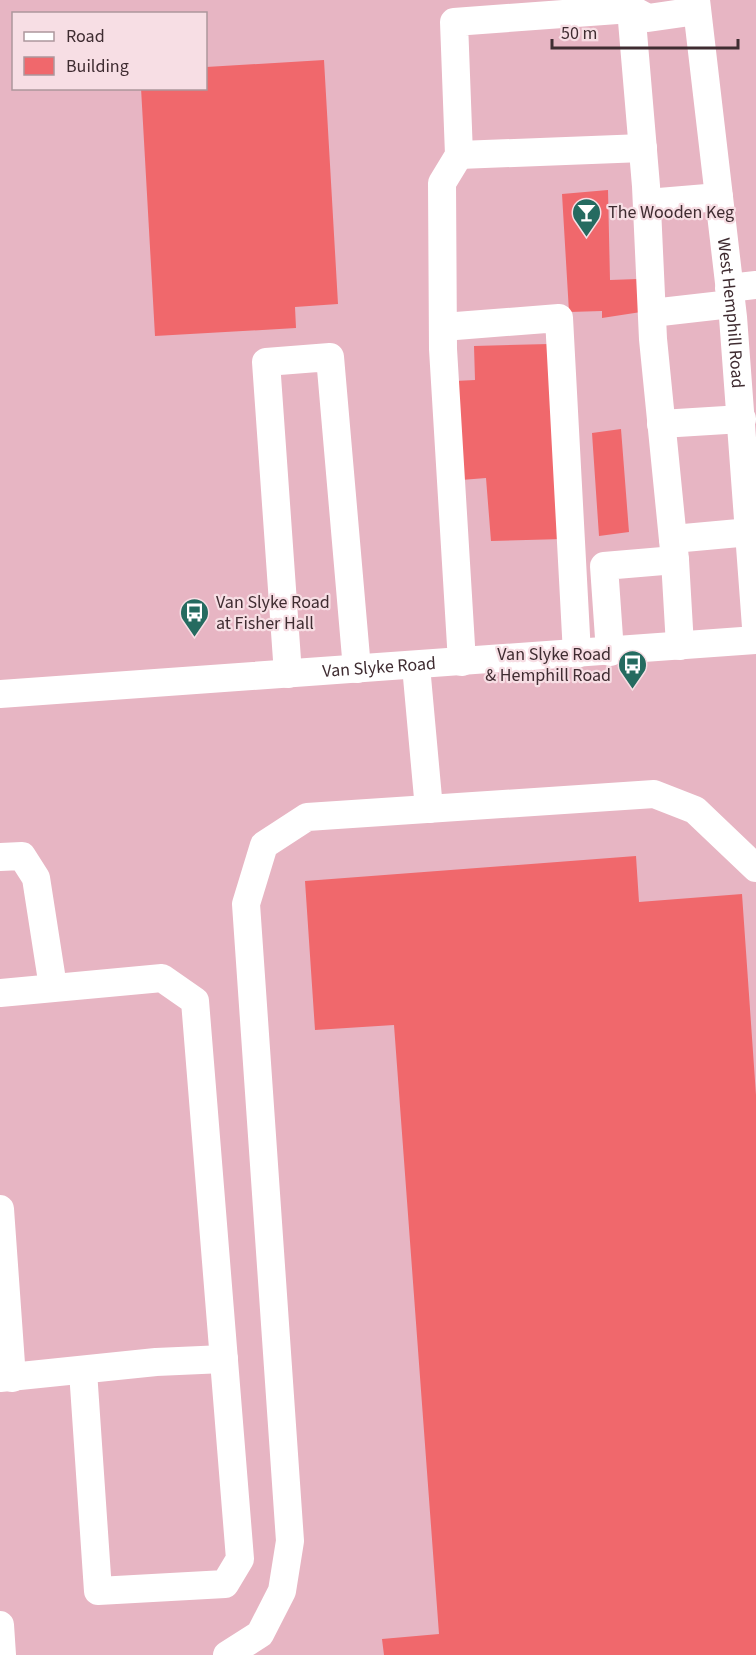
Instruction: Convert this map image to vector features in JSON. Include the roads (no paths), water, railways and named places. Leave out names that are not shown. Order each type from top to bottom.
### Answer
[{"type":"street","points":[[462,662],[443,327],[442,183],[459,155],[454,22],[631,9],[648,18],[696,6]]},
{"type":"street","name":"West Hemphill Road","points":[[696,6],[719,196],[739,292],[746,371],[742,418],[756,627]]},
{"type":"street","points":[[631,9],[647,203],[652,313],[674,550],[680,646]]},
{"type":"street","points":[[459,155],[643,148]]},
{"type":"street","points":[[647,203],[719,196]]},
{"type":"street","points":[[652,313],[739,292]]},
{"type":"street","points":[[443,327],[560,318],[577,654]]},
{"type":"street","points":[[288,674],[266,362],[330,357],[357,669]]},
{"type":"street","points":[[661,424],[742,418]]},
{"type":"street","points":[[610,652],[604,566],[750,532]]},
{"type":"street","name":"Van Slyke Road","points":[[0,694],[756,640]]},
{"type":"street","points":[[416,666],[429,809]]},
{"type":"street","points":[[227,1655],[260,1634],[282,1591],[290,1541],[246,904],[264,845],[307,817],[654,794],[695,810],[756,868]]},
{"type":"street","points":[[0,857],[22,856],[36,878],[53,987]]},
{"type":"street","points":[[0,993],[162,978],[195,1001],[240,1559],[225,1584],[98,1591],[83,1371]]},
{"type":"street","points":[[0,1209],[6,1378],[156,1362],[224,1359]]},
{"type":"street","points":[[0,1625],[2,1655]]},
{"type":"place","name":"The Wooden Keg","points":[[587,238]]},
{"type":"place","name":"Van Slyke Road at Fisher Hall","points":[[195,638]]},
{"type":"place","name":"Van Slyke Road & Hemphill Road","points":[[632,690]]}]
